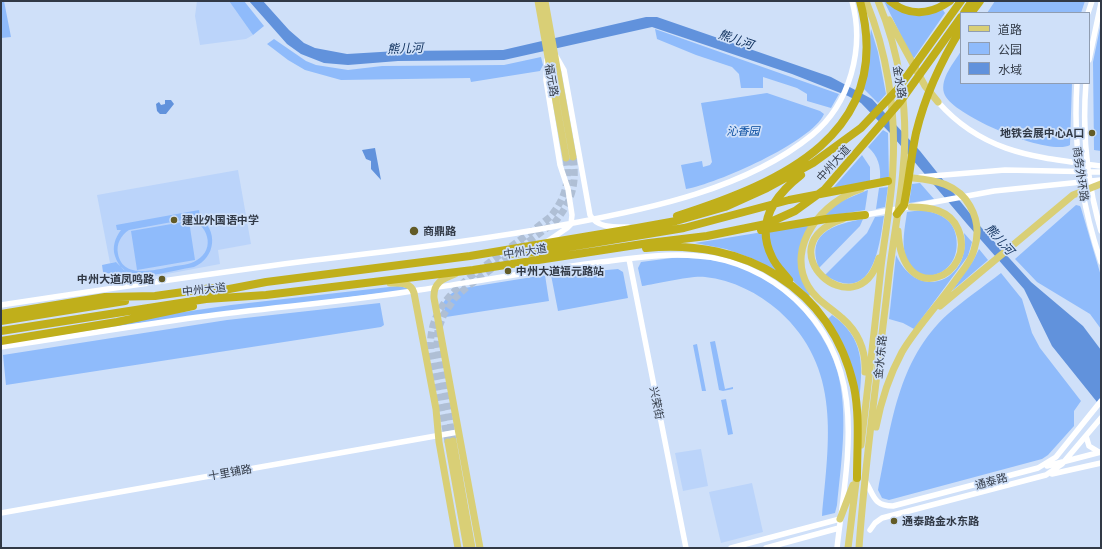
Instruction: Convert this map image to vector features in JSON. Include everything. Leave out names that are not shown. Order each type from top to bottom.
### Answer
[{"type":"highway","points":[[640,228],[696,210],[747,190],[782,173],[824,145],[839,127],[852,106],[862,81],[865,61],[866,32],[860,1]]},
{"type":"highway","points":[[890,1],[904,9],[916,12],[931,11],[948,2]]},
{"type":"highway","name":"中州大道","points":[[160,303],[266,282],[470,256],[640,228],[676,221],[725,207],[779,182],[824,156],[861,128],[890,100],[961,2]]},
{"type":"highway","points":[[965,12],[974,5]]},
{"type":"highway","name":"中州大道","points":[[160,303],[266,295],[462,271],[691,238],[766,224],[795,211],[824,190],[856,155],[911,88],[960,18]]},
{"type":"highway","points":[[897,215],[904,205],[916,133],[928,93],[945,56],[960,31]]},
{"type":"highway","points":[[793,286],[776,263],[769,250],[766,236],[767,215],[773,203],[784,189],[824,156]]},
{"type":"highway","points":[[470,256],[539,252],[701,225],[789,200],[888,182]]},
{"type":"highway","points":[[728,232],[762,230],[826,219],[865,215]]},
{"type":"highway","points":[[558,257],[650,248],[697,248],[745,259],[776,274],[793,286],[811,303],[835,336],[844,357],[854,388],[857,416],[857,478]]},
{"type":"highway","points":[[1,314],[105,298],[160,303]]},
{"type":"highway","points":[[1,321],[160,303]]},
{"type":"highway","points":[[1,327],[160,303]]},
{"type":"highway","points":[[1,331],[160,303]]},
{"type":"highway","points":[[1,336],[133,314],[160,303]]},
{"type":"highway","points":[[1,341],[117,322],[160,303]]},
{"type":"main road","name":"福元路","points":[[538,1],[551,53],[570,158]]},
{"type":"main road","name":"福元路","points":[[545,1],[548,39]]},
{"type":"main road","name":"金水路","points":[[866,1],[879,38],[886,70],[892,117],[894,149]]},
{"type":"main road","name":"金水路","points":[[879,1],[896,56],[904,108],[904,166]]},
{"type":"main road","points":[[879,1],[911,63],[925,86],[938,102]]},
{"type":"main road","name":"金水东路","points":[[865,412],[894,149]]},
{"type":"main road","name":"金水东路","points":[[859,548],[889,275],[904,166]]},
{"type":"main road","points":[[866,482],[880,406],[895,367],[907,345],[972,257],[977,242],[977,224],[969,203],[958,192],[938,181],[913,178]]},
{"type":"main road","points":[[848,548],[865,412],[865,365],[863,351],[852,328],[818,299],[808,286],[803,269],[803,249],[813,224],[831,205],[849,193],[888,182]]},
{"type":"main road","points":[[929,315],[1073,195],[1089,187],[1101,184]]},
{"type":"main road","points":[[897,215],[898,237],[903,260],[913,273],[926,279],[946,274],[959,258],[961,251],[960,233],[952,219],[939,211],[912,207]]},
{"type":"main road","points":[[865,215],[829,224],[818,235],[814,242],[812,257],[816,270],[825,281],[834,285],[852,286],[870,277],[877,266],[886,230]]},
{"type":"main road","points":[[462,271],[445,278],[434,288],[434,298],[480,548]]},
{"type":"main road","points":[[364,282],[403,284],[410,286],[414,291],[436,409],[438,436],[458,548]]},
{"type":"main road","points":[[467,548],[451,442],[472,548]]},
{"type":"main road","points":[[840,519],[857,478]]},
{"type":"street","points":[[1,305],[178,278],[490,238],[593,220],[671,203],[730,181],[762,166],[811,136],[821,126],[838,104],[853,68],[857,39],[856,19],[852,1]]},
{"type":"street","points":[[1088,12],[1092,1]]},
{"type":"street","points":[[1090,55],[1101,3]]},
{"type":"street","points":[[551,53],[564,70],[588,209],[593,220],[603,225],[640,228]]},
{"type":"street","points":[[542,244],[556,236],[570,224],[572,215],[568,189],[560,165],[546,80],[551,53]]},
{"type":"street","name":"商务外环路","points":[[1077,84],[1076,123],[1080,176],[1090,227],[1101,262]]},
{"type":"street","name":"商务外环路","points":[[1086,84],[1084,123],[1086,145],[1092,192],[1101,231]]},
{"type":"street","points":[[938,102],[964,126],[1002,147],[1033,157],[1101,166]]},
{"type":"street","points":[[888,182],[944,174],[1005,170],[1101,172]]},
{"type":"street","points":[[865,215],[994,191],[1101,180]]},
{"type":"street","points":[[1,347],[196,317],[414,291],[560,267],[629,259],[698,256],[729,262],[768,278],[784,289],[808,312],[822,330],[838,362],[848,407],[848,442],[837,548]]},
{"type":"street","name":"兴荣街","points":[[629,259],[686,548]]},
{"type":"street","name":"通泰路","points":[[866,482],[878,503],[883,506],[893,506],[1042,467],[1056,457],[1101,401]]},
{"type":"street","name":"通泰路","points":[[870,530],[875,523],[882,518],[1046,475],[1064,462],[1101,418]]},
{"type":"street","name":"十里铺路","points":[[1,513],[458,432]]},
{"type":"street","points":[[1086,436],[1089,446],[1100,452]]},
{"type":"street","points":[[1042,467],[1100,452]]},
{"type":"street","points":[[1056,457],[1066,471]]},
{"type":"street","points":[[1046,475],[1101,463]]},
{"type":"street","points":[[731,548],[840,519]]},
{"type":"street","points":[[766,548],[839,528]]},
{"type":"shaded area","points":[[197,1],[229,1],[253,35],[246,39],[200,45],[195,16]]},
{"type":"shaded area","name":"建业外国语中学","points":[[238,170],[251,244],[218,250],[220,264],[135,280],[116,262],[110,263],[97,195]]},
{"type":"shaded area","points":[[701,449],[708,486],[683,491],[675,453]]},
{"type":"shaded area","points":[[752,483],[763,532],[721,543],[709,492]]},
{"type":"green space","points":[[1,1],[4,1],[11,37],[1,38]]},
{"type":"green space","points":[[229,1],[244,1],[264,26],[253,35]]},
{"type":"green space","points":[[884,1],[896,9],[943,10],[945,13],[914,58],[911,56]]},
{"type":"green space","points":[[995,1],[1085,1],[1081,12],[988,12]]},
{"type":"green space","points":[[1101,23],[1101,151],[1094,150],[1093,62]]},
{"type":"green space","points":[[655,29],[839,94],[831,108],[807,101],[807,94],[797,88],[763,77],[763,88],[741,88],[739,74],[732,67],[696,55],[657,39]]},
{"type":"green space","points":[[871,29],[878,52],[886,94],[878,103],[863,88]]},
{"type":"green space","points":[[274,39],[306,61],[316,65],[348,70],[382,66],[504,65],[541,57],[543,65],[540,71],[471,82],[470,78],[341,80],[305,70],[288,60],[267,44]]},
{"type":"green space","points":[[960,53],[960,84],[1072,84],[1070,145],[1059,147],[1023,140],[1002,132],[963,112],[950,102],[944,93],[943,87],[948,71]]},
{"type":"green space","name":"沁香园","points":[[767,93],[820,111],[824,114],[816,125],[802,137],[783,149],[719,179],[686,189],[681,165],[702,161],[703,167],[710,165],[712,162],[701,103]]},
{"type":"green space","points":[[883,130],[888,133],[889,178],[880,180],[878,162],[868,147]]},
{"type":"green space","points":[[862,155],[870,167],[870,181],[833,188]]},
{"type":"green space","points":[[920,183],[934,199],[909,203],[912,184]]},
{"type":"green space","points":[[888,187],[885,207],[876,209],[879,188]]},
{"type":"green space","points":[[868,190],[865,210],[823,217],[839,202]]},
{"type":"green space","points":[[1076,205],[1080,206],[1081,208],[1101,276],[1101,329],[1090,314],[1037,282],[1015,259]]},
{"type":"green space","points":[[199,210],[200,216],[198,217],[205,222],[209,229],[212,236],[212,243],[207,257],[194,267],[138,276],[130,274],[118,263],[114,249],[117,236],[121,230],[117,230],[116,225]],"holes":[[[188,219],[195,221],[205,231],[208,243],[203,255],[194,262],[148,271],[132,270],[121,262],[118,254],[118,243],[121,237],[129,230]]]},
{"type":"green space","points":[[922,210],[944,217],[952,225],[956,236],[956,249],[953,260],[946,269],[938,274],[920,274],[912,268],[906,258],[904,235],[907,212]]},
{"type":"green space","points":[[884,216],[876,256],[871,269],[863,278],[854,283],[841,283],[825,275],[867,233],[875,217]]},
{"type":"green space","points":[[863,219],[860,226],[819,268],[816,256],[816,246],[820,238],[834,227]]},
{"type":"green space","points":[[189,221],[195,260],[137,270],[131,231]]},
{"type":"green space","points":[[809,225],[801,251],[801,269],[810,295],[809,296],[786,274],[773,254],[768,232]]},
{"type":"green space","points":[[763,232],[777,271],[751,258],[726,249],[695,243]]},
{"type":"green space","points":[[964,233],[972,242],[968,256],[914,329],[903,323],[889,319],[896,255],[906,270],[917,279],[930,282],[942,280],[952,274],[960,263],[964,249]]},
{"type":"green space","points":[[979,249],[988,260],[952,291],[973,261]]},
{"type":"green space","points":[[672,258],[718,261],[744,268],[776,286],[791,298],[816,328],[834,361],[842,394],[843,442],[835,513],[822,516],[827,460],[827,406],[822,381],[813,356],[799,333],[771,304],[745,288],[725,281],[699,277],[683,278],[642,286],[638,268],[641,262]]},
{"type":"green space","points":[[116,262],[135,280],[103,272],[102,265]]},
{"type":"green space","points":[[618,269],[623,272],[628,298],[558,311],[551,275]]},
{"type":"green space","points":[[1001,273],[1022,299],[1032,333],[1040,348],[1081,401],[1074,411],[1074,426],[1048,455],[1042,459],[889,500],[882,498],[878,490],[892,419],[907,373],[917,352],[931,332],[948,314]]},
{"type":"green space","points":[[545,275],[549,301],[446,317],[443,303],[448,296],[458,289]]},
{"type":"green space","points":[[398,286],[407,288],[407,290],[116,326],[157,316],[231,305]]},
{"type":"green space","points":[[380,303],[384,325],[381,327],[6,385],[3,355],[227,320]]},
{"type":"green space","points":[[832,315],[851,333],[856,343],[861,365],[859,402],[843,345],[828,319]]},
{"type":"green space","points":[[715,341],[725,389],[733,387],[733,389],[723,391],[719,390],[710,342]]},
{"type":"green space","points":[[697,344],[706,391],[702,391],[693,345]]},
{"type":"green space","points":[[726,399],[733,434],[728,435],[721,400]]},
{"type":"water","points":[[249,1],[263,1],[289,30],[304,43],[315,48],[347,54],[397,51],[503,50],[646,17],[657,17],[831,77],[872,99],[920,151],[980,226],[1031,282],[1083,326],[1101,350],[1101,407],[1052,346],[1024,289],[890,133],[861,103],[848,96],[792,74],[652,27],[504,60],[398,61],[348,65],[324,63],[301,54],[287,44]]},
{"type":"water","points":[[165,100],[171,100],[174,104],[166,114],[160,114],[157,111],[156,104],[159,102],[161,105],[165,104]]},
{"type":"water","points":[[375,148],[381,180],[371,169],[371,161],[366,159],[362,150]]},
{"type":"tunnel","points":[[453,441],[437,344],[438,330],[444,314],[455,298],[467,287],[555,222],[566,207],[572,192],[574,184],[573,157]]},
{"type":"tunnel","points":[[448,442],[431,351],[431,334],[435,320],[442,306],[451,294],[463,283],[550,217],[563,197],[565,190],[567,182],[566,158]]},
{"type":"place","name":"地铁会展中心A口","points":[[1092,133]]},
{"type":"place","name":"建业外国语中学","points":[[174,220]]},
{"type":"place","name":"商鼎路","points":[[414,231]]},
{"type":"place","name":"中州大道福元路站","points":[[508,271]]},
{"type":"place","name":"中州大道凤鸣路","points":[[162,279]]},
{"type":"place","name":"通泰路金水东路","points":[[894,521]]},
{"type":"water label","name":"熊儿河","points":[[736,39]]},
{"type":"water label","name":"熊儿河","points":[[405,48]]},
{"type":"water label","name":"熊儿河","points":[[1000,239]]}]
